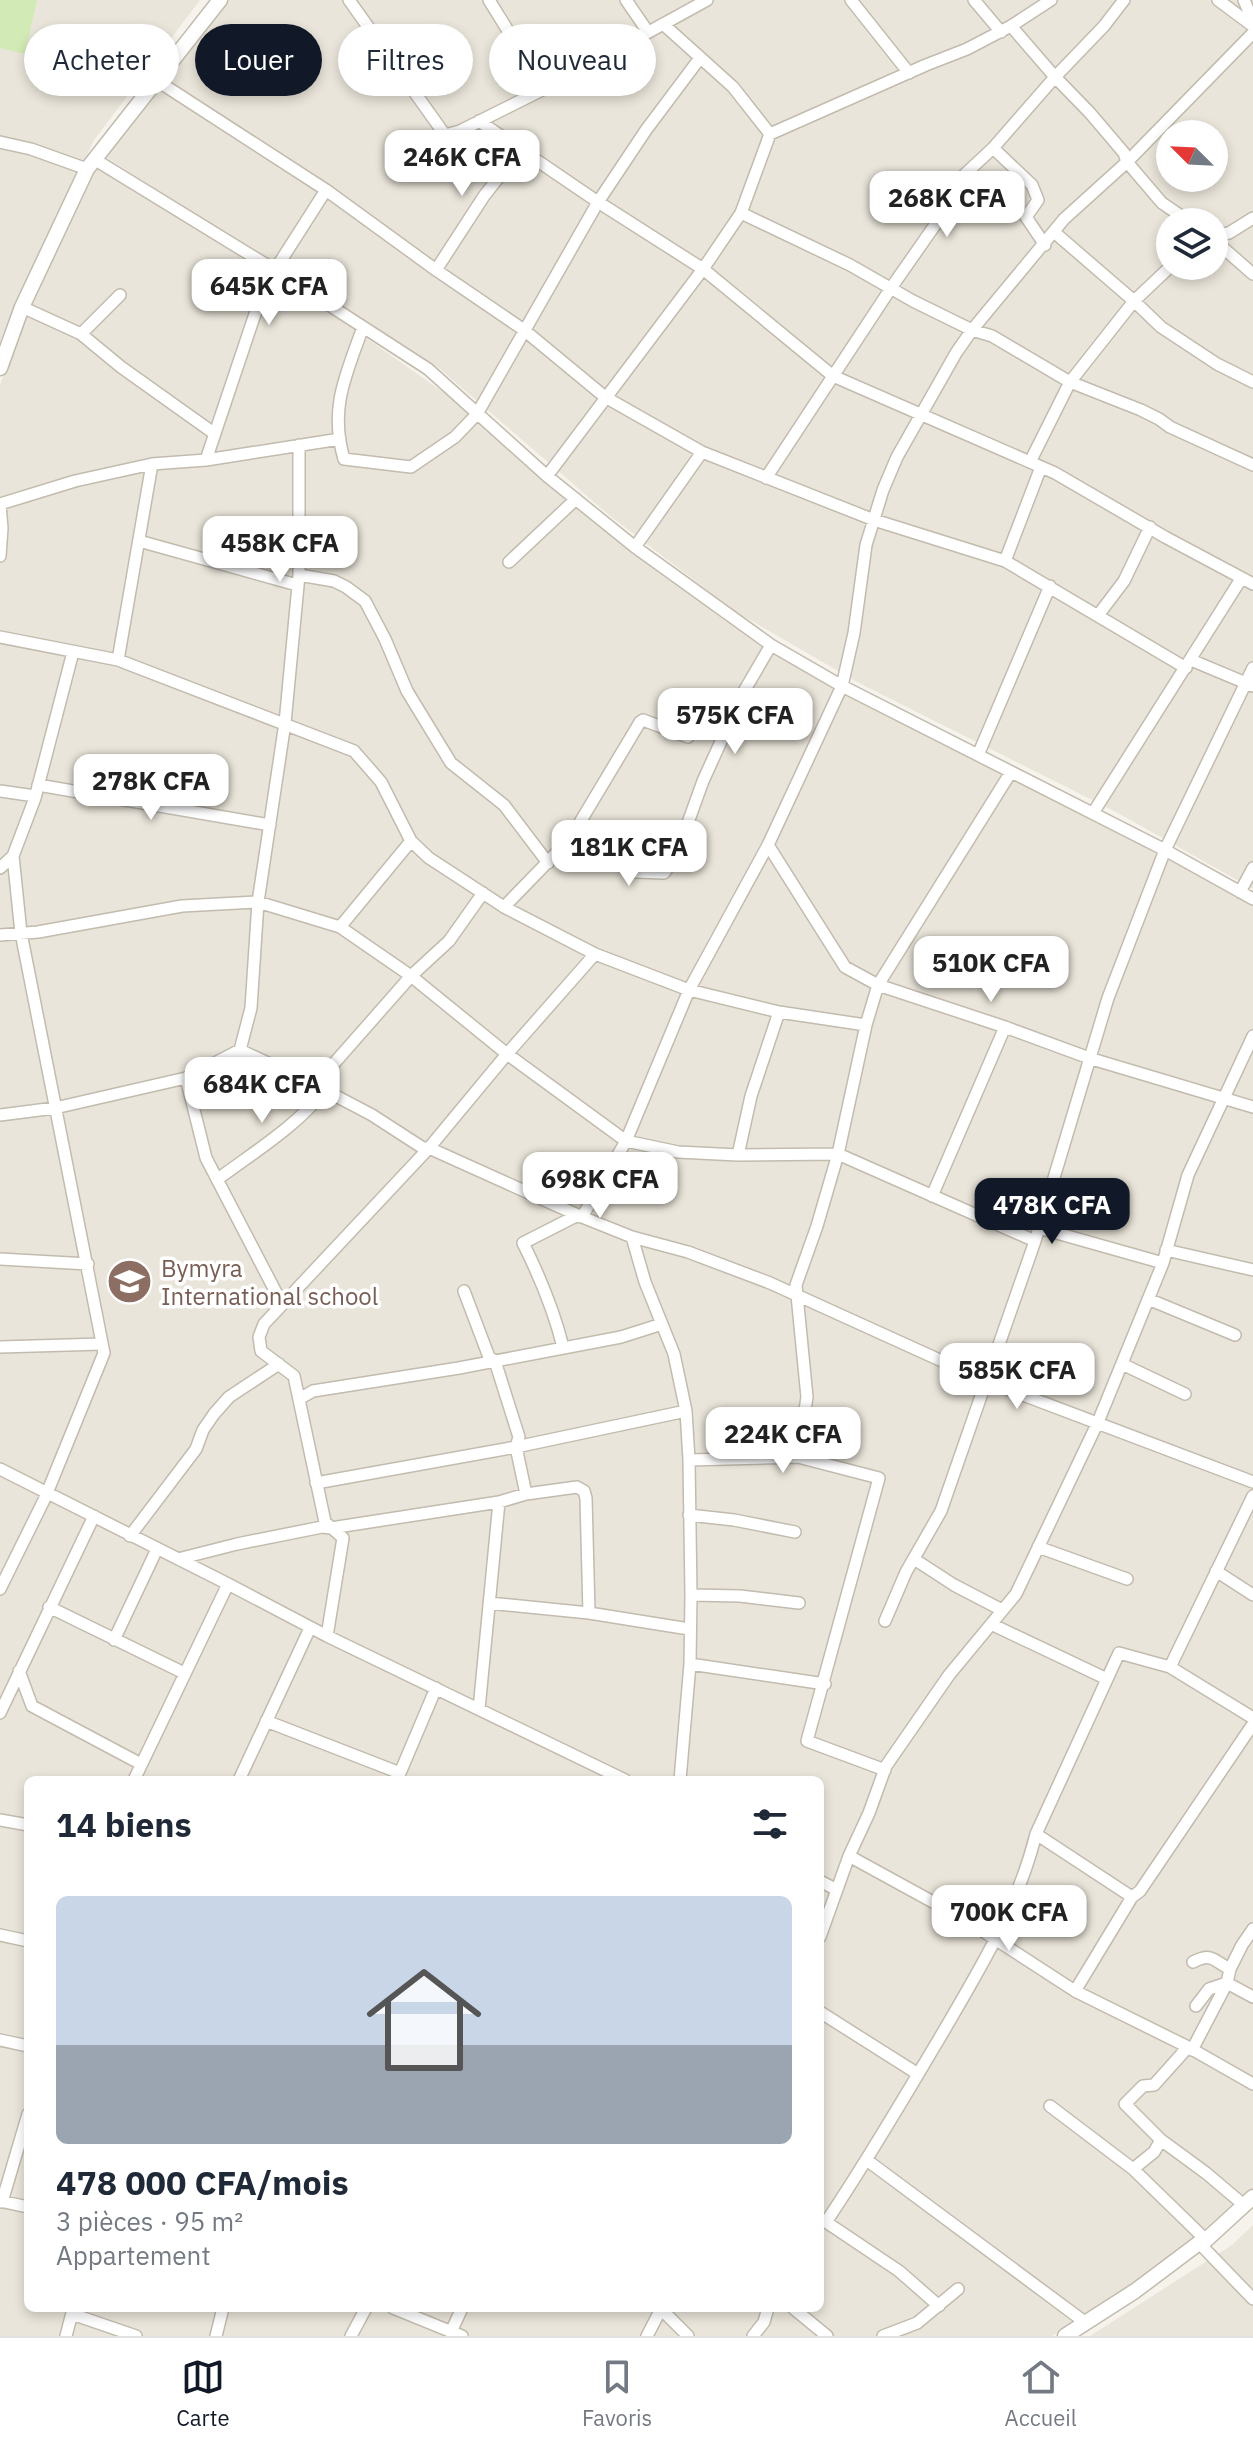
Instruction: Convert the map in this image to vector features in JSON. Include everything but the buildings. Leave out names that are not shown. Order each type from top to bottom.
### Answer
[{"type":"street","points":[[179,51],[220,0]]},
{"type":"street","points":[[349,0],[445,135],[460,131],[530,96]]},
{"type":"street","points":[[489,0],[504,24]]},
{"type":"street","points":[[626,0],[642,24]]},
{"type":"street","points":[[656,28],[707,0]]},
{"type":"street","points":[[851,0],[909,73]]},
{"type":"street","points":[[974,0],[1090,113],[1124,153],[1127,162],[1169,208]]},
{"type":"street","points":[[547,476],[703,269],[741,213],[770,134],[967,49],[1051,0]]},
{"type":"street","points":[[766,478],[935,225],[963,176],[993,148],[1124,0]]},
{"type":"street","points":[[1218,0],[1253,23]]},
{"type":"street","points":[[1244,0],[1253,23]]},
{"type":"street","points":[[663,24],[733,87],[770,134]]},
{"type":"street","points":[[582,1217],[626,1141],[689,990],[768,845],[842,686],[854,633],[866,545],[897,457],[972,330],[1064,219],[1127,162],[1253,33]]},
{"type":"street","points":[[363,327],[343,382],[337,414],[344,459],[411,467],[455,437],[477,414],[598,202],[646,130],[700,58]]},
{"type":"street","points":[[179,95],[326,190],[524,330],[605,397],[702,452],[874,520],[1005,561],[1189,664],[1250,684]]},
{"type":"street","points":[[0,368],[22,307],[90,164],[143,96]]},
{"type":"street","points":[[479,121],[703,269],[833,376],[1036,465],[1253,584]]},
{"type":"street","points":[[0,142],[90,164],[275,270],[428,369],[547,476],[635,547],[771,645],[842,686],[1165,850],[1253,899]]},
{"type":"street","points":[[993,148],[1032,185],[1038,200],[1026,217],[1027,222],[1045,245]]},
{"type":"street","points":[[436,270],[484,196],[521,149]]},
{"type":"street","points":[[206,460],[255,314],[275,270],[326,190]]},
{"type":"street","points":[[741,213],[850,265],[972,330],[992,336],[1070,382],[1141,410],[1170,427],[1253,465]]},
{"type":"street","points":[[1228,233],[1253,218]]},
{"type":"street","points":[[1054,232],[1161,327],[1217,364],[1253,382]]},
{"type":"street","points":[[1228,251],[1253,274]]},
{"type":"street","points":[[1005,561],[1036,465],[1070,382],[1134,301],[1156,280]]},
{"type":"street","points":[[81,334],[120,295]]},
{"type":"street","points":[[22,307],[81,334],[121,367],[215,434]]},
{"type":"street","points":[[0,556],[0,504],[75,481],[152,464],[206,460],[340,439]]},
{"type":"street","points":[[0,1115],[55,1108],[186,1078],[240,1050],[251,1008],[258,902],[285,723],[298,580],[299,445]]},
{"type":"street","points":[[635,547],[702,452]]},
{"type":"street","points":[[118,660],[152,464]]},
{"type":"street","points":[[509,562],[576,499]]},
{"type":"street","points":[[1099,614],[1124,581],[1150,527]]},
{"type":"street","points":[[139,541],[298,580],[334,581],[365,601],[407,691],[451,763],[504,805],[548,863]]},
{"type":"street","points":[[1093,813],[1241,579]]},
{"type":"street","points":[[978,755],[1050,586]]},
{"type":"street","points":[[0,637],[118,660],[354,751],[381,782],[411,841],[429,858],[504,907],[595,954],[689,990],[779,1012],[866,1025]]},
{"type":"street","points":[[570,839],[636,872],[664,873],[676,856],[703,781],[743,693],[771,645]]},
{"type":"street","points":[[0,1589],[47,1493],[104,1353],[21,933],[13,856],[37,791],[73,652]]},
{"type":"street","points":[[885,1621],[941,1511],[1035,1241],[1108,998],[1165,850],[1250,684],[1253,668]]},
{"type":"street","points":[[504,907],[570,839],[640,722],[643,720],[688,737]]},
{"type":"street","points":[[798,1457],[807,1397],[796,1285],[838,1154],[866,1025],[878,985],[1011,772]]},
{"type":"street","points":[[0,791],[37,791],[270,825]]},
{"type":"street","points":[[340,927],[411,841]]},
{"type":"street","points":[[768,845],[845,967],[878,985],[1092,1059],[1253,1107]]},
{"type":"street","points":[[0,868],[13,856]]},
{"type":"street","points":[[1240,892],[1253,868]]},
{"type":"street","points":[[218,1179],[318,1100],[320,1088],[411,976],[449,941],[483,893]]},
{"type":"street","points":[[0,935],[182,906],[258,902],[340,927],[411,976],[507,1054],[626,1141],[678,1152],[838,1154],[1035,1241]]},
{"type":"street","points":[[327,1636],[343,1538],[325,1522],[294,1376],[261,1351],[259,1337],[264,1324],[429,1148],[595,954]]},
{"type":"street","points":[[738,1155],[751,1096],[779,1012]]},
{"type":"street","points":[[932,1196],[1005,1027]]},
{"type":"street","points":[[824,1926],[885,1770],[949,1675],[1016,1594],[1098,1422],[1163,1263],[1188,1175],[1253,1036]]},
{"type":"street","points":[[240,1050],[372,1115],[423,1148],[582,1217],[770,1283],[986,1381],[1253,1482]]},
{"type":"street","points":[[186,1078],[206,1158],[282,1304]]},
{"type":"street","points":[[563,1347],[537,1270],[523,1243],[576,1216],[582,1217]]},
{"type":"street","points":[[1039,1228],[1163,1263]]},
{"type":"street","points":[[632,1237],[645,1282],[674,1354],[686,1411],[690,1664],[680,1776]]},
{"type":"street","points":[[1166,1250],[1253,1270]]},
{"type":"street","points":[[0,1259],[88,1264]]},
{"type":"street","points":[[464,1291],[489,1357],[495,1361],[519,1437],[516,1447],[526,1494]]},
{"type":"street","points":[[1148,1299],[1235,1335]]},
{"type":"street","points":[[299,1399],[313,1391],[621,1337],[662,1324]]},
{"type":"street","points":[[0,1347],[102,1344]]},
{"type":"street","points":[[130,1536],[196,1449],[203,1430],[214,1414],[229,1397],[279,1364]]},
{"type":"street","points":[[1122,1364],[1185,1394]]},
{"type":"street","points":[[316,1483],[516,1447],[686,1411]]},
{"type":"street","points":[[689,1460],[798,1457],[879,1478],[807,1741],[885,1770]]},
{"type":"street","points":[[0,1469],[310,1628],[617,1776]]},
{"type":"street","points":[[178,1559],[322,1527],[499,1502],[526,1494],[577,1487],[584,1491],[589,1613]]},
{"type":"street","points":[[1170,1667],[1253,1496]]},
{"type":"street","points":[[479,1709],[499,1502]]},
{"type":"street","points":[[689,1515],[795,1532]]},
{"type":"street","points":[[0,1713],[94,1516]]},
{"type":"street","points":[[1038,1547],[1127,1579]]},
{"type":"street","points":[[114,1640],[157,1549]]},
{"type":"street","points":[[914,1559],[954,1585],[1002,1610]]},
{"type":"street","points":[[1216,1571],[1253,1595]]},
{"type":"street","points":[[136,1776],[228,1584]]},
{"type":"street","points":[[691,1595],[740,1596],[799,1603]]},
{"type":"street","points":[[489,1603],[589,1613],[689,1629]]},
{"type":"street","points":[[49,1607],[184,1673]]},
{"type":"street","points":[[991,1624],[1107,1679]]},
{"type":"street","points":[[241,1776],[310,1628]]},
{"type":"street","points":[[824,2221],[868,2161],[997,1939],[1030,1860],[1036,1834],[1119,1653],[1170,1667],[1253,1718]]},
{"type":"street","points":[[690,1664],[825,1684]]},
{"type":"street","points":[[19,1671],[32,1706],[141,1764]]},
{"type":"street","points":[[266,1721],[400,1773],[436,1688]]},
{"type":"street","points":[[1075,1991],[1132,1897],[1140,1891],[1253,1724]]},
{"type":"street","points":[[0,1820],[24,1824]]},
{"type":"street","points":[[1036,1834],[1132,1897]]},
{"type":"street","points":[[849,1856],[964,1919],[1075,1991],[1190,2048],[1253,2084]]},
{"type":"street","points":[[824,1883],[837,1890]]},
{"type":"street","points":[[1065,2336],[1135,2291],[1202,2242],[1249,2201],[1161,2140],[1125,2104],[1143,2086],[1154,2085],[1190,2048],[1253,1929]]},
{"type":"street","points":[[0,1935],[24,1940]]},
{"type":"street","points":[[1193,1962],[1211,1957],[1230,1969]]},
{"type":"street","points":[[1196,2006],[1209,1989],[1227,1983],[1253,1997]]},
{"type":"street","points":[[824,2015],[918,2074]]},
{"type":"street","points":[[0,2040],[24,2045]]},
{"type":"street","points":[[1050,2106],[1133,2169],[1253,2299]]},
{"type":"street","points":[[24,2127],[1,2202],[24,2206]]},
{"type":"street","points":[[1133,2169],[1154,2152],[1161,2140]]},
{"type":"street","points":[[868,2161],[1086,2323]]},
{"type":"street","points":[[824,2225],[899,2271],[939,2306]]},
{"type":"street","points":[[883,2336],[917,2323],[958,2289]]},
{"type":"street","points":[[66,2336],[72,2312]]},
{"type":"street","points":[[75,2312],[136,2336]]},
{"type":"street","points":[[216,2336],[222,2312]]},
{"type":"street","points":[[351,2336],[364,2312]]},
{"type":"street","points":[[403,2312],[456,2334],[461,2312]]},
{"type":"street","points":[[647,2336],[658,2312]]},
{"type":"street","points":[[664,2312],[688,2336]]},
{"type":"street","points":[[753,2336],[764,2322],[767,2312]]},
{"type":"street","points":[[798,2312],[827,2336]]},
{"type":"shaded area","points":[[0,0],[200,0],[179,28],[179,24],[24,24],[24,96],[127,96],[94,140],[22,293],[0,355]]},
{"type":"shaded area","points":[[229,0],[1253,0],[1253,889],[1118,813],[857,682],[733,610],[609,515],[440,369],[104,156],[152,96],[179,96],[179,62],[195,42],[195,96],[322,96],[322,24],[210,24]]},
{"type":"shaded area","points":[[97,167],[289,284],[446,394],[724,620],[771,644],[874,706],[1253,904],[1253,2190],[1172,2259],[1052,2336],[0,2336],[0,385],[20,329]]},
{"type":"shaded area","points":[[1253,2225],[1253,2336],[1090,2336],[1232,2245]]},
{"type":"green space","points":[[0,0],[37,0],[32,24],[24,24],[24,54],[0,48]]},
{"type":"place","name":"Bymyra International school","points":[[130,1282]]}]
